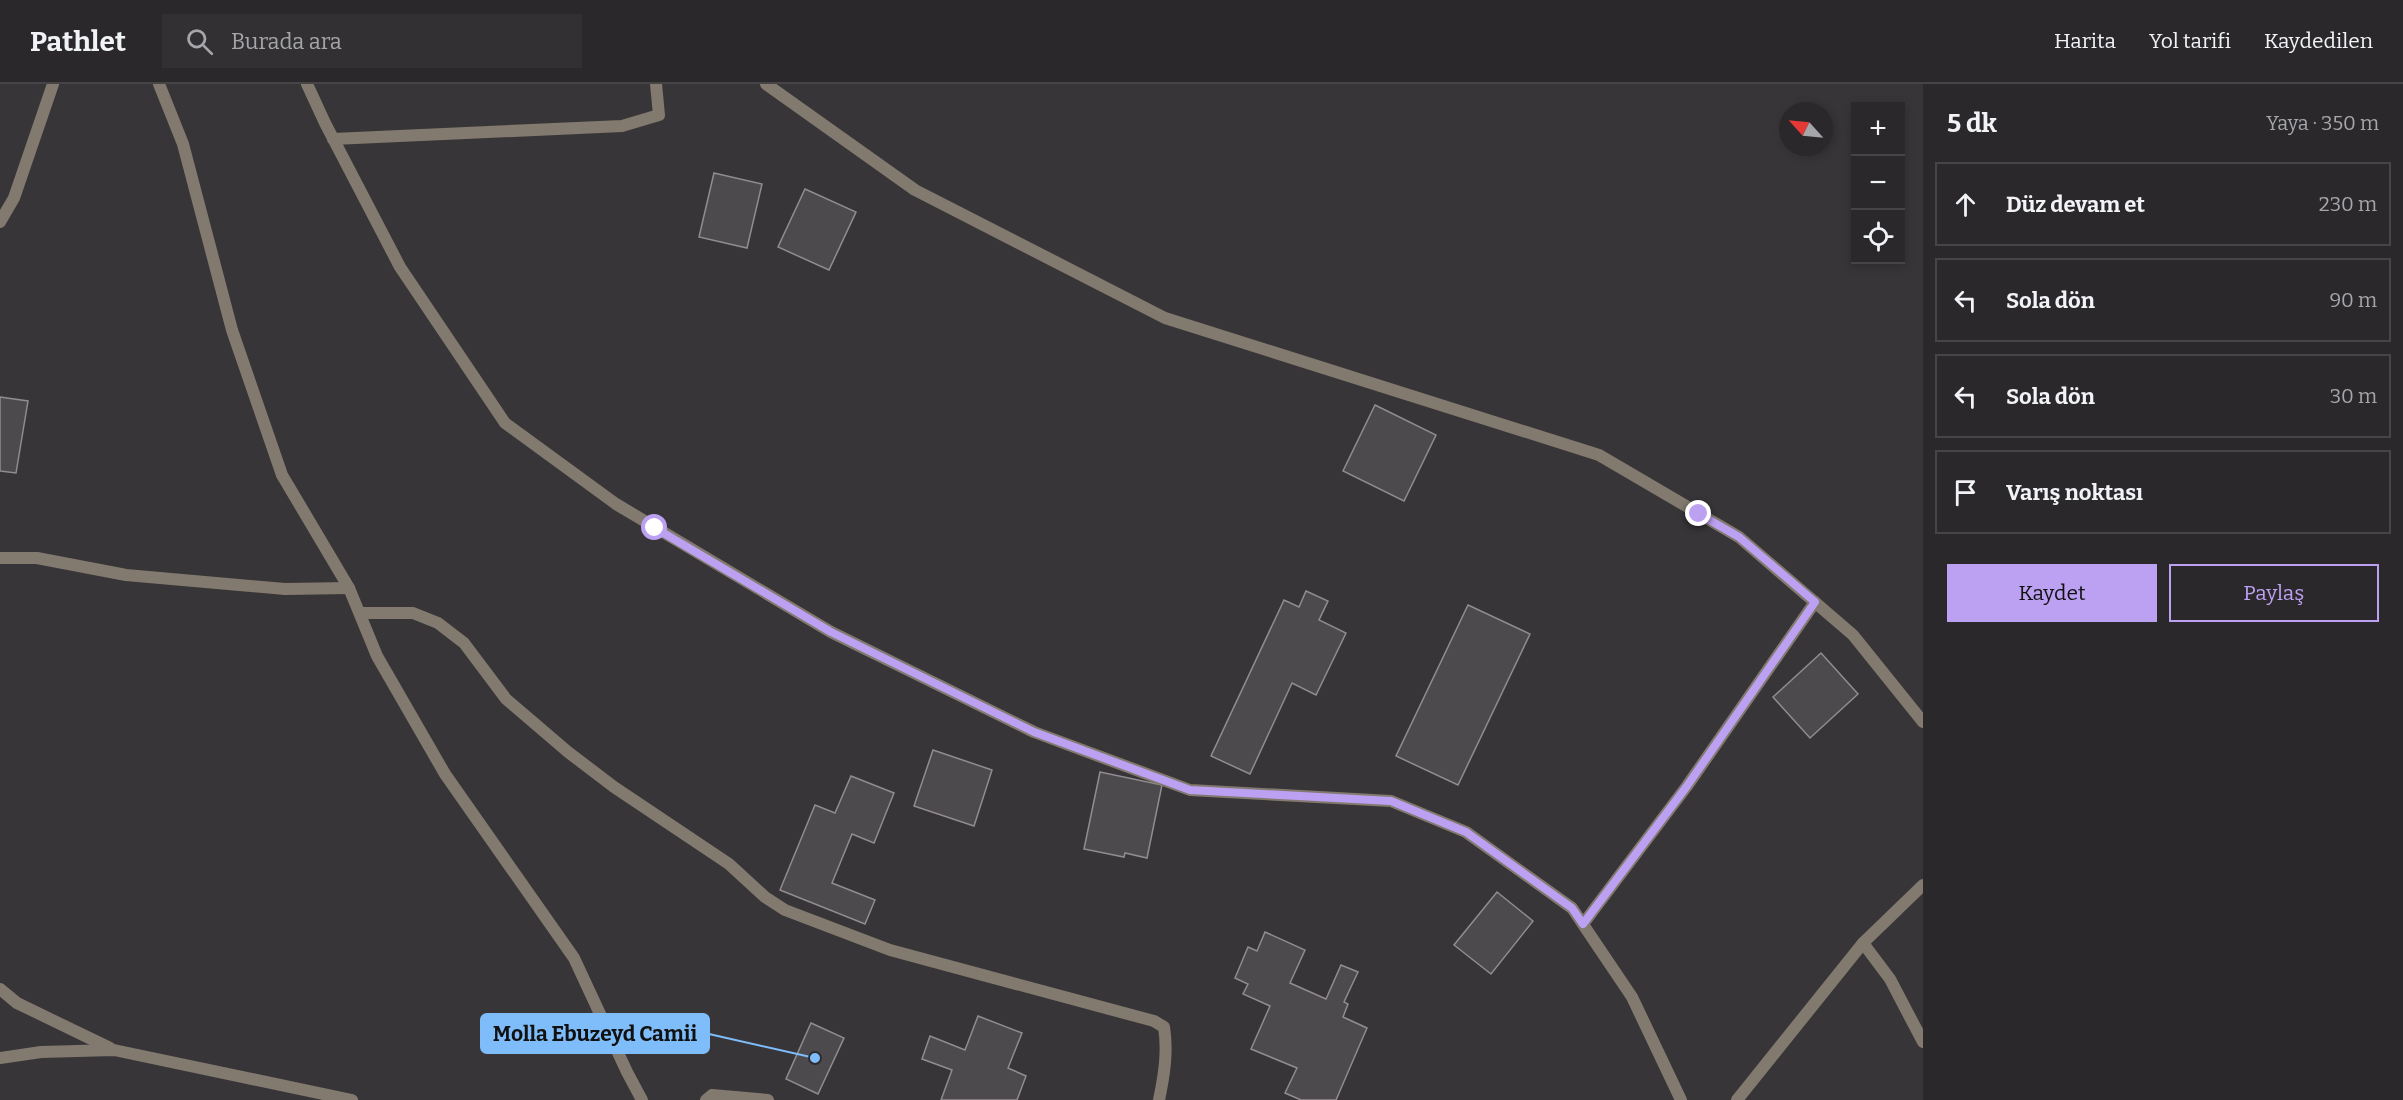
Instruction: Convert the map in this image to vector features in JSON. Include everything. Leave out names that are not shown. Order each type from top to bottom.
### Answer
[{"type":"street","points":[[0,222],[14,198],[53,84]]},
{"type":"street","points":[[159,84],[183,144],[232,330],[282,476],[349,588],[377,656],[445,774],[574,958],[642,1100]]},
{"type":"street","points":[[307,84],[400,267],[505,423],[616,504],[831,632],[1034,732],[1190,790],[1391,801],[1466,832],[1572,908],[1632,997],[1681,1100]]},
{"type":"street","points":[[333,138],[622,126],[659,115],[656,84]]},
{"type":"street","points":[[766,84],[915,190],[1165,318],[1599,455],[1739,537],[1853,635],[1923,722]]},
{"type":"street","points":[[0,558],[37,558],[126,575],[285,589],[349,588]]},
{"type":"street","points":[[1583,924],[1687,786],[1815,602]]},
{"type":"street","points":[[360,613],[413,613],[438,623],[464,644],[506,699],[568,752],[614,787],[729,864],[765,897],[785,910],[890,950],[1154,1020],[1164,1027],[1166,1040],[1164,1074],[1159,1100]]},
{"type":"street","points":[[1737,1100],[1863,944],[1923,885]]},
{"type":"street","points":[[1863,944],[1890,979],[1923,1042]]},
{"type":"street","points":[[0,989],[17,1003],[114,1050]]},
{"type":"street","points":[[0,1058],[41,1052],[114,1050],[352,1100]]},
{"type":"street","points":[[706,1100],[712,1095],[768,1100]]},
{"type":"building","points":[[714,173],[762,184],[747,248],[699,237]]},
{"type":"building","points":[[805,189],[856,212],[829,270],[778,247]]},
{"type":"building","points":[[0,397],[28,401],[16,473],[0,471]]},
{"type":"building","points":[[1375,405],[1436,435],[1404,501],[1343,471]]},
{"type":"building","points":[[1306,591],[1328,601],[1319,620],[1346,633],[1316,695],[1292,683],[1250,774],[1211,756],[1284,600],[1299,607]]},
{"type":"building","points":[[1468,605],[1530,634],[1458,785],[1396,756]]},
{"type":"building","points":[[1821,653],[1858,694],[1810,738],[1773,697]]},
{"type":"building","points":[[933,750],[992,770],[974,826],[914,806]]},
{"type":"building","points":[[1100,772],[1162,785],[1147,858],[1125,853],[1124,857],[1084,849]]},
{"type":"building","points":[[851,776],[894,793],[874,843],[852,834],[832,883],[875,900],[865,924],[780,890],[815,805],[835,813]]},
{"type":"building","points":[[1497,892],[1533,921],[1491,974],[1454,945]]},
{"type":"building","points":[[1265,932],[1305,950],[1290,983],[1326,999],[1341,965],[1358,972],[1344,1002],[1348,1004],[1343,1017],[1367,1028],[1336,1100],[1301,1100],[1285,1093],[1297,1068],[1251,1049],[1270,1006],[1243,994],[1248,984],[1235,978],[1248,947],[1257,951]]},
{"type":"building","points":[[978,1016],[1022,1033],[1008,1068],[1026,1076],[1017,1100],[941,1100],[952,1070],[922,1059],[930,1036],[965,1050]]},
{"type":"building","points":[[811,1023],[844,1038],[818,1094],[786,1079]]},
{"type":"place","name":"Molla Ebuzeyd Camii","points":[[815,1058]]},
{"type":"route","points":[[655,528],[831,632],[1034,732],[1190,790],[1391,801],[1466,832],[1572,908],[1583,924],[1687,786],[1815,602],[1739,537],[1699,514]]}]
